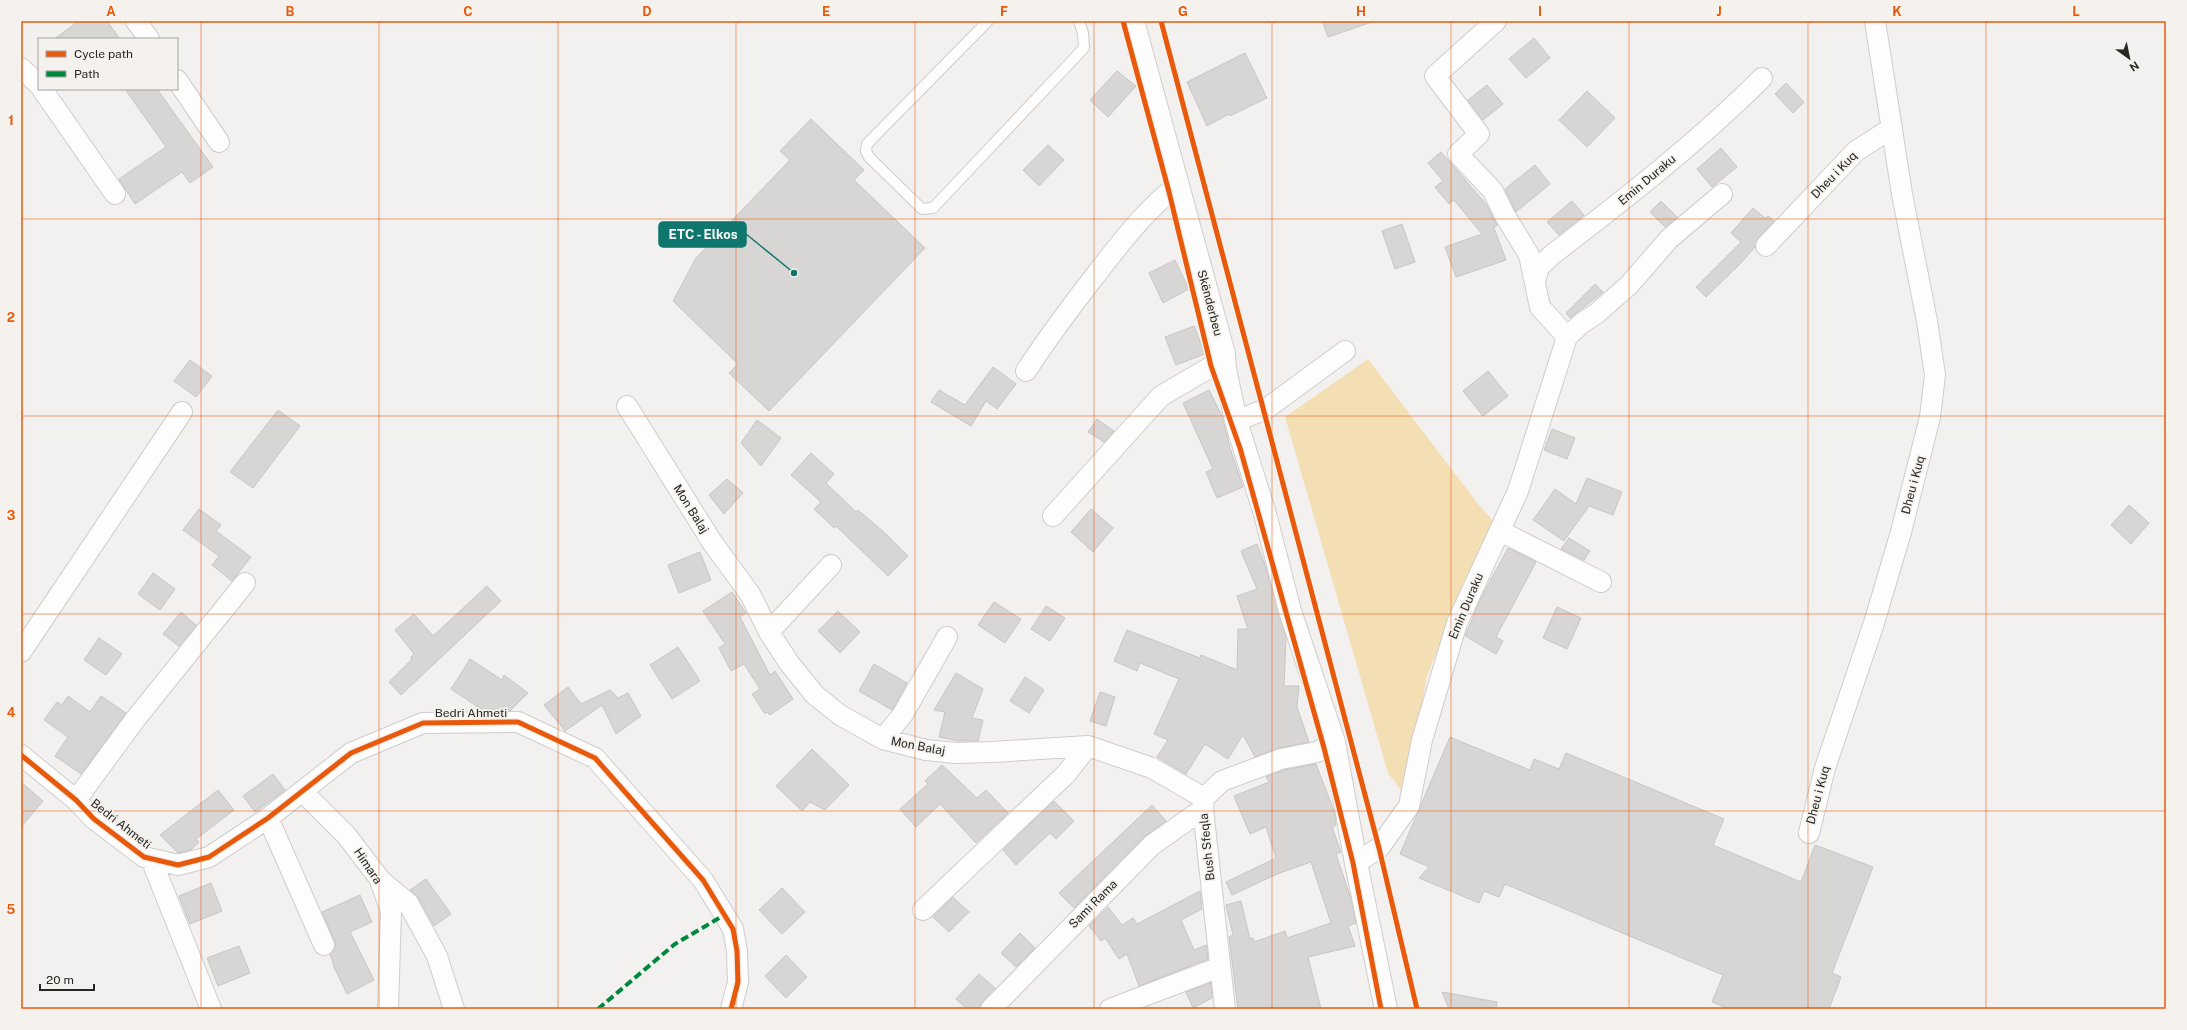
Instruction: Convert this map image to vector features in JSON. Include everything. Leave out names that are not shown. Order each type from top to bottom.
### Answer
[{"type":"main road","name":"Skënderbeu","points":[[1133,21],[1157,114],[1224,354],[1225,369],[1236,421],[1265,514],[1290,611],[1334,742],[1356,862],[1386,1009]]},
{"type":"street","points":[[136,21],[148,38]]},
{"type":"street","points":[[1496,21],[1435,76],[1479,134],[1458,154],[1493,191],[1504,214],[1529,255],[1540,307],[1567,338],[1629,285],[1669,239],[1722,194]]},
{"type":"street","name":"Dheu i Kuq","points":[[1809,834],[1825,768],[1874,623],[1901,532],[1930,417],[1935,375],[1927,321],[1902,194],[1875,21]]},
{"type":"street","points":[[21,68],[38,84]]},
{"type":"street","name":"Emin Duraku","points":[[1535,281],[1540,267],[1553,254],[1655,174],[1736,104],[1762,78]]},
{"type":"street","points":[[178,81],[219,142]]},
{"type":"street","points":[[43,90],[115,194]]},
{"type":"street","name":"Dheu i Kuq","points":[[1766,246],[1856,151],[1892,128]]},
{"type":"street","points":[[1026,371],[1053,331],[1114,251],[1162,197],[1178,185]]},
{"type":"street","name":"Emin Duraku","points":[[1356,862],[1379,848],[1409,806],[1422,740],[1457,622],[1518,491],[1567,338]]},
{"type":"street","points":[[1236,421],[1266,409],[1345,351]]},
{"type":"street","points":[[1053,516],[1161,396],[1209,368],[1224,354]]},
{"type":"street","name":"Mon Balaj","points":[[627,406],[712,542],[750,594],[769,632],[789,663],[816,695],[840,715],[883,739],[926,750],[955,753],[1088,746],[1152,768],[1204,804]]},
{"type":"street","points":[[21,652],[182,412]]},
{"type":"street","points":[[1500,530],[1601,582]]},
{"type":"street","points":[[769,632],[831,565]]},
{"type":"street","name":"Bedri Ahmeti","points":[[76,800],[137,717],[245,583]]},
{"type":"street","points":[[883,739],[903,714],[947,637]]},
{"type":"street","name":"Bedri Ahmeti","points":[[21,755],[76,800],[94,819],[144,857],[178,865],[209,857],[268,818],[352,753],[423,723],[518,722],[595,758],[702,880],[726,914],[733,929],[737,951],[738,982],[731,1009]]},
{"type":"street","name":"Bush Sfeqla","points":[[1225,1009],[1204,804],[1222,781],[1281,759],[1317,752],[1334,742]]},
{"type":"street","points":[[923,910],[1066,774],[1088,746]]},
{"type":"street","name":"Himara","points":[[302,791],[346,834],[379,878],[391,911],[388,1009]]},
{"type":"street","name":"Sami Rama","points":[[991,1009],[1152,845],[1204,804]]},
{"type":"street","points":[[268,818],[324,945]]},
{"type":"street","points":[[151,859],[211,1009]]},
{"type":"street","points":[[379,878],[408,902],[437,956],[454,1009]]},
{"type":"street","points":[[1110,1009],[1220,967]]},
{"type":"lane","points":[[988,21],[867,144],[866,151],[869,157],[922,209],[933,208],[1084,48],[1083,33],[1079,21]]},
{"type":"shaded area","points":[[1368,359],[1478,504],[1495,523],[1467,576],[1427,676],[1415,739],[1401,790],[1388,773],[1285,417]]},
{"type":"building","points":[[79,21],[107,21],[119,38],[55,38]]},
{"type":"building","points":[[1322,21],[1368,21],[1369,23],[1328,37]]},
{"type":"building","points":[[1534,38],[1550,58],[1526,78],[1509,59]]},
{"type":"building","points":[[1245,53],[1267,98],[1230,116],[1229,114],[1207,126],[1187,82]]},
{"type":"building","points":[[1117,71],[1136,86],[1108,117],[1090,100]]},
{"type":"building","points":[[1786,83],[1804,102],[1793,113],[1775,94]]},
{"type":"building","points":[[1487,85],[1503,104],[1483,120],[1468,100]]},
{"type":"building","points":[[126,90],[158,90],[213,167],[190,183],[182,172],[135,204],[119,179],[166,147]]},
{"type":"building","points":[[1587,91],[1615,118],[1587,147],[1559,120]]},
{"type":"building","points":[[811,119],[864,170],[854,180],[925,248],[769,411],[729,373],[738,364],[673,301],[696,258],[790,160],[780,151]]},
{"type":"building","points":[[1048,145],[1064,160],[1039,186],[1023,170]]},
{"type":"building","points":[[1721,148],[1737,167],[1712,187],[1697,169]]},
{"type":"building","points":[[1441,152],[1486,204],[1497,225],[1494,228],[1506,260],[1456,277],[1445,247],[1482,234],[1454,200],[1449,204],[1435,187],[1443,181],[1428,163]]},
{"type":"building","points":[[1535,165],[1550,184],[1516,212],[1505,189]]},
{"type":"building","points":[[1572,201],[1584,215],[1559,235],[1547,222]]},
{"type":"building","points":[[1661,201],[1677,217],[1665,227],[1650,212]]},
{"type":"building","points":[[1753,208],[1765,218],[1768,216],[1774,221],[1758,238],[1755,247],[1741,263],[1706,297],[1696,287],[1741,242],[1731,233]]},
{"type":"building","points":[[1402,224],[1415,262],[1395,269],[1382,231]]},
{"type":"building","points":[[1175,260],[1189,289],[1163,303],[1149,273]]},
{"type":"building","points":[[1595,284],[1603,292],[1570,318],[1566,313]]},
{"type":"building","points":[[1194,326],[1205,354],[1176,365],[1165,337]]},
{"type":"building","points":[[190,360],[212,376],[196,397],[174,381]]},
{"type":"building","points":[[993,367],[1016,384],[997,409],[986,401],[971,426],[931,402],[939,390],[965,405]]},
{"type":"building","points":[[1488,371],[1508,396],[1483,416],[1463,391]]},
{"type":"building","points":[[1209,390],[1222,416],[1230,448],[1243,487],[1217,498],[1206,472],[1213,469],[1183,403]]},
{"type":"building","points":[[278,410],[300,426],[253,488],[230,472]]},
{"type":"building","points":[[1097,419],[1114,431],[1104,442],[1088,432]]},
{"type":"building","points":[[757,420],[781,438],[761,466],[741,443]]},
{"type":"building","points":[[1552,429],[1575,438],[1567,459],[1544,450]]},
{"type":"building","points":[[811,453],[834,474],[826,483],[856,512],[858,510],[886,534],[908,556],[888,576],[836,526],[834,528],[814,509],[821,502],[791,475]]},
{"type":"building","points":[[1587,478],[1622,492],[1613,515],[1589,506],[1564,541],[1533,520],[1555,489],[1576,504]]},
{"type":"building","points":[[727,479],[743,493],[724,514],[709,495]]},
{"type":"building","points":[[2129,505],[2149,523],[2131,544],[2111,525]]},
{"type":"building","points":[[199,509],[221,525],[216,531],[251,557],[232,581],[212,565],[219,556],[183,530]]},
{"type":"building","points":[[1091,509],[1113,528],[1093,552],[1071,532]]},
{"type":"building","points":[[1569,538],[1590,551],[1584,560],[1561,549]]},
{"type":"building","points":[[1257,544],[1264,562],[1286,637],[1284,686],[1299,686],[1297,707],[1309,742],[1279,748],[1255,757],[1243,735],[1228,759],[1205,744],[1186,774],[1157,757],[1168,740],[1154,734],[1179,679],[1140,663],[1137,671],[1114,661],[1127,630],[1200,658],[1201,655],[1237,670],[1238,629],[1248,629],[1237,596],[1257,589],[1241,551]]},
{"type":"building","points":[[1508,548],[1536,562],[1496,637],[1503,641],[1496,654],[1465,636],[1481,598]]},
{"type":"building","points":[[700,552],[711,580],[679,593],[668,565]]},
{"type":"building","points":[[153,573],[175,589],[160,610],[138,594]]},
{"type":"building","points":[[487,586],[501,601],[401,695],[389,682],[412,659],[411,657],[414,654],[395,630],[414,614],[433,636]]},
{"type":"building","points":[[732,592],[746,613],[740,617],[770,675],[775,671],[793,699],[770,715],[767,712],[765,714],[752,694],[760,689],[744,664],[731,671],[719,648],[725,644],[703,611]]},
{"type":"building","points":[[994,602],[1021,619],[1005,643],[978,625]]},
{"type":"building","points":[[1046,606],[1065,618],[1050,641],[1031,629]]},
{"type":"building","points":[[1557,607],[1581,618],[1567,649],[1543,638]]},
{"type":"building","points":[[838,611],[860,632],[840,653],[818,631]]},
{"type":"building","points":[[181,612],[196,625],[179,646],[163,634]]},
{"type":"building","points":[[99,638],[122,654],[106,675],[84,660]]},
{"type":"building","points":[[678,647],[700,681],[672,699],[650,665]]},
{"type":"building","points":[[470,659],[502,680],[504,675],[528,693],[510,711],[481,709],[451,689]]},
{"type":"building","points":[[874,664],[907,683],[892,710],[859,691]]},
{"type":"building","points":[[956,673],[983,689],[972,718],[983,720],[978,741],[959,741],[939,737],[945,712],[934,710]]},
{"type":"building","points":[[1025,677],[1044,690],[1029,713],[1010,701]]},
{"type":"building","points":[[568,687],[581,704],[610,690],[618,698],[628,693],[641,716],[616,734],[602,705],[565,731],[544,705]]},
{"type":"building","points":[[1100,692],[1115,697],[1106,726],[1090,721]]},
{"type":"building","points":[[68,696],[90,712],[101,696],[126,713],[81,774],[55,756],[68,737],[44,720],[57,702],[62,705]]},
{"type":"building","points":[[1450,737],[1530,770],[1534,759],[1559,769],[1566,753],[1724,819],[1713,845],[1801,882],[1815,845],[1873,867],[1832,973],[1841,977],[1829,1009],[1729,1009],[1712,1002],[1723,975],[1505,884],[1499,897],[1484,891],[1479,903],[1419,878],[1429,867],[1400,854]]},
{"type":"building","points":[[812,749],[849,785],[825,810],[810,802],[802,811],[776,786]]},
{"type":"building","points":[[1316,764],[1334,811],[1336,825],[1332,827],[1341,852],[1336,854],[1351,899],[1356,923],[1348,926],[1355,946],[1308,957],[1321,1009],[1238,1009],[1229,937],[1233,935],[1226,905],[1241,901],[1250,939],[1253,938],[1254,942],[1285,931],[1287,938],[1331,923],[1311,862],[1277,874],[1232,895],[1226,882],[1276,858],[1266,827],[1250,834],[1234,796],[1269,782],[1266,777],[1284,770]]},
{"type":"building","points":[[942,765],[977,798],[986,790],[1008,813],[976,843],[940,804],[916,827],[900,809],[928,784],[925,781]]},
{"type":"building","points":[[273,774],[285,790],[255,812],[243,796]]},
{"type":"building","points":[[21,782],[43,801],[21,827]]},
{"type":"building","points":[[218,790],[234,810],[196,839],[199,842],[191,850],[178,853],[160,835]]},
{"type":"building","points":[[1054,801],[1074,821],[1056,839],[1050,833],[1016,865],[1003,850]]},
{"type":"building","points":[[1152,805],[1166,821],[1144,837],[1074,908],[1059,893]]},
{"type":"building","points":[[426,879],[451,914],[434,926],[418,897],[410,890]]},
{"type":"building","points":[[211,883],[222,911],[190,924],[179,896]]},
{"type":"building","points":[[782,888],[805,912],[782,934],[759,910]]},
{"type":"building","points":[[1200,891],[1202,909],[1181,920],[1194,950],[1206,945],[1208,959],[1139,986],[1127,954],[1119,959],[1105,938],[1101,941],[1089,926],[1108,907],[1122,925],[1133,918],[1137,924]]},
{"type":"building","points":[[360,895],[372,922],[350,932],[374,980],[347,994],[333,965],[330,955],[335,947],[335,941],[322,912]]},
{"type":"building","points":[[953,897],[969,912],[949,932],[933,917]]},
{"type":"building","points":[[1020,933],[1035,948],[1016,967],[1001,953]]},
{"type":"building","points":[[239,946],[250,973],[218,986],[207,958]]},
{"type":"building","points":[[786,955],[807,977],[786,998],[765,976]]},
{"type":"building","points":[[979,974],[995,988],[983,1001],[980,1009],[967,1009],[956,999]]},
{"type":"building","points":[[1211,983],[1212,998],[1193,1008],[1186,992]]},
{"type":"building","points":[[1442,992],[1497,1002],[1496,1009],[1449,1009]]},
{"type":"marked path","points":[[598,1009],[675,944],[726,914]]},
{"type":"cycle path","points":[[1123,21],[1169,192],[1211,366],[1240,448],[1324,748],[1353,863],[1381,1009]]},
{"type":"cycle path","points":[[1161,21],[1379,848],[1417,1009]]},
{"type":"cycle path","points":[[21,755],[76,800],[94,819],[144,857],[178,865],[209,857],[268,818],[351,753],[423,723],[518,722],[595,758],[703,880],[733,929],[737,951],[738,982],[731,1009]]},
{"type":"place","name":"ETC - Elkos","points":[[794,273]]}]
